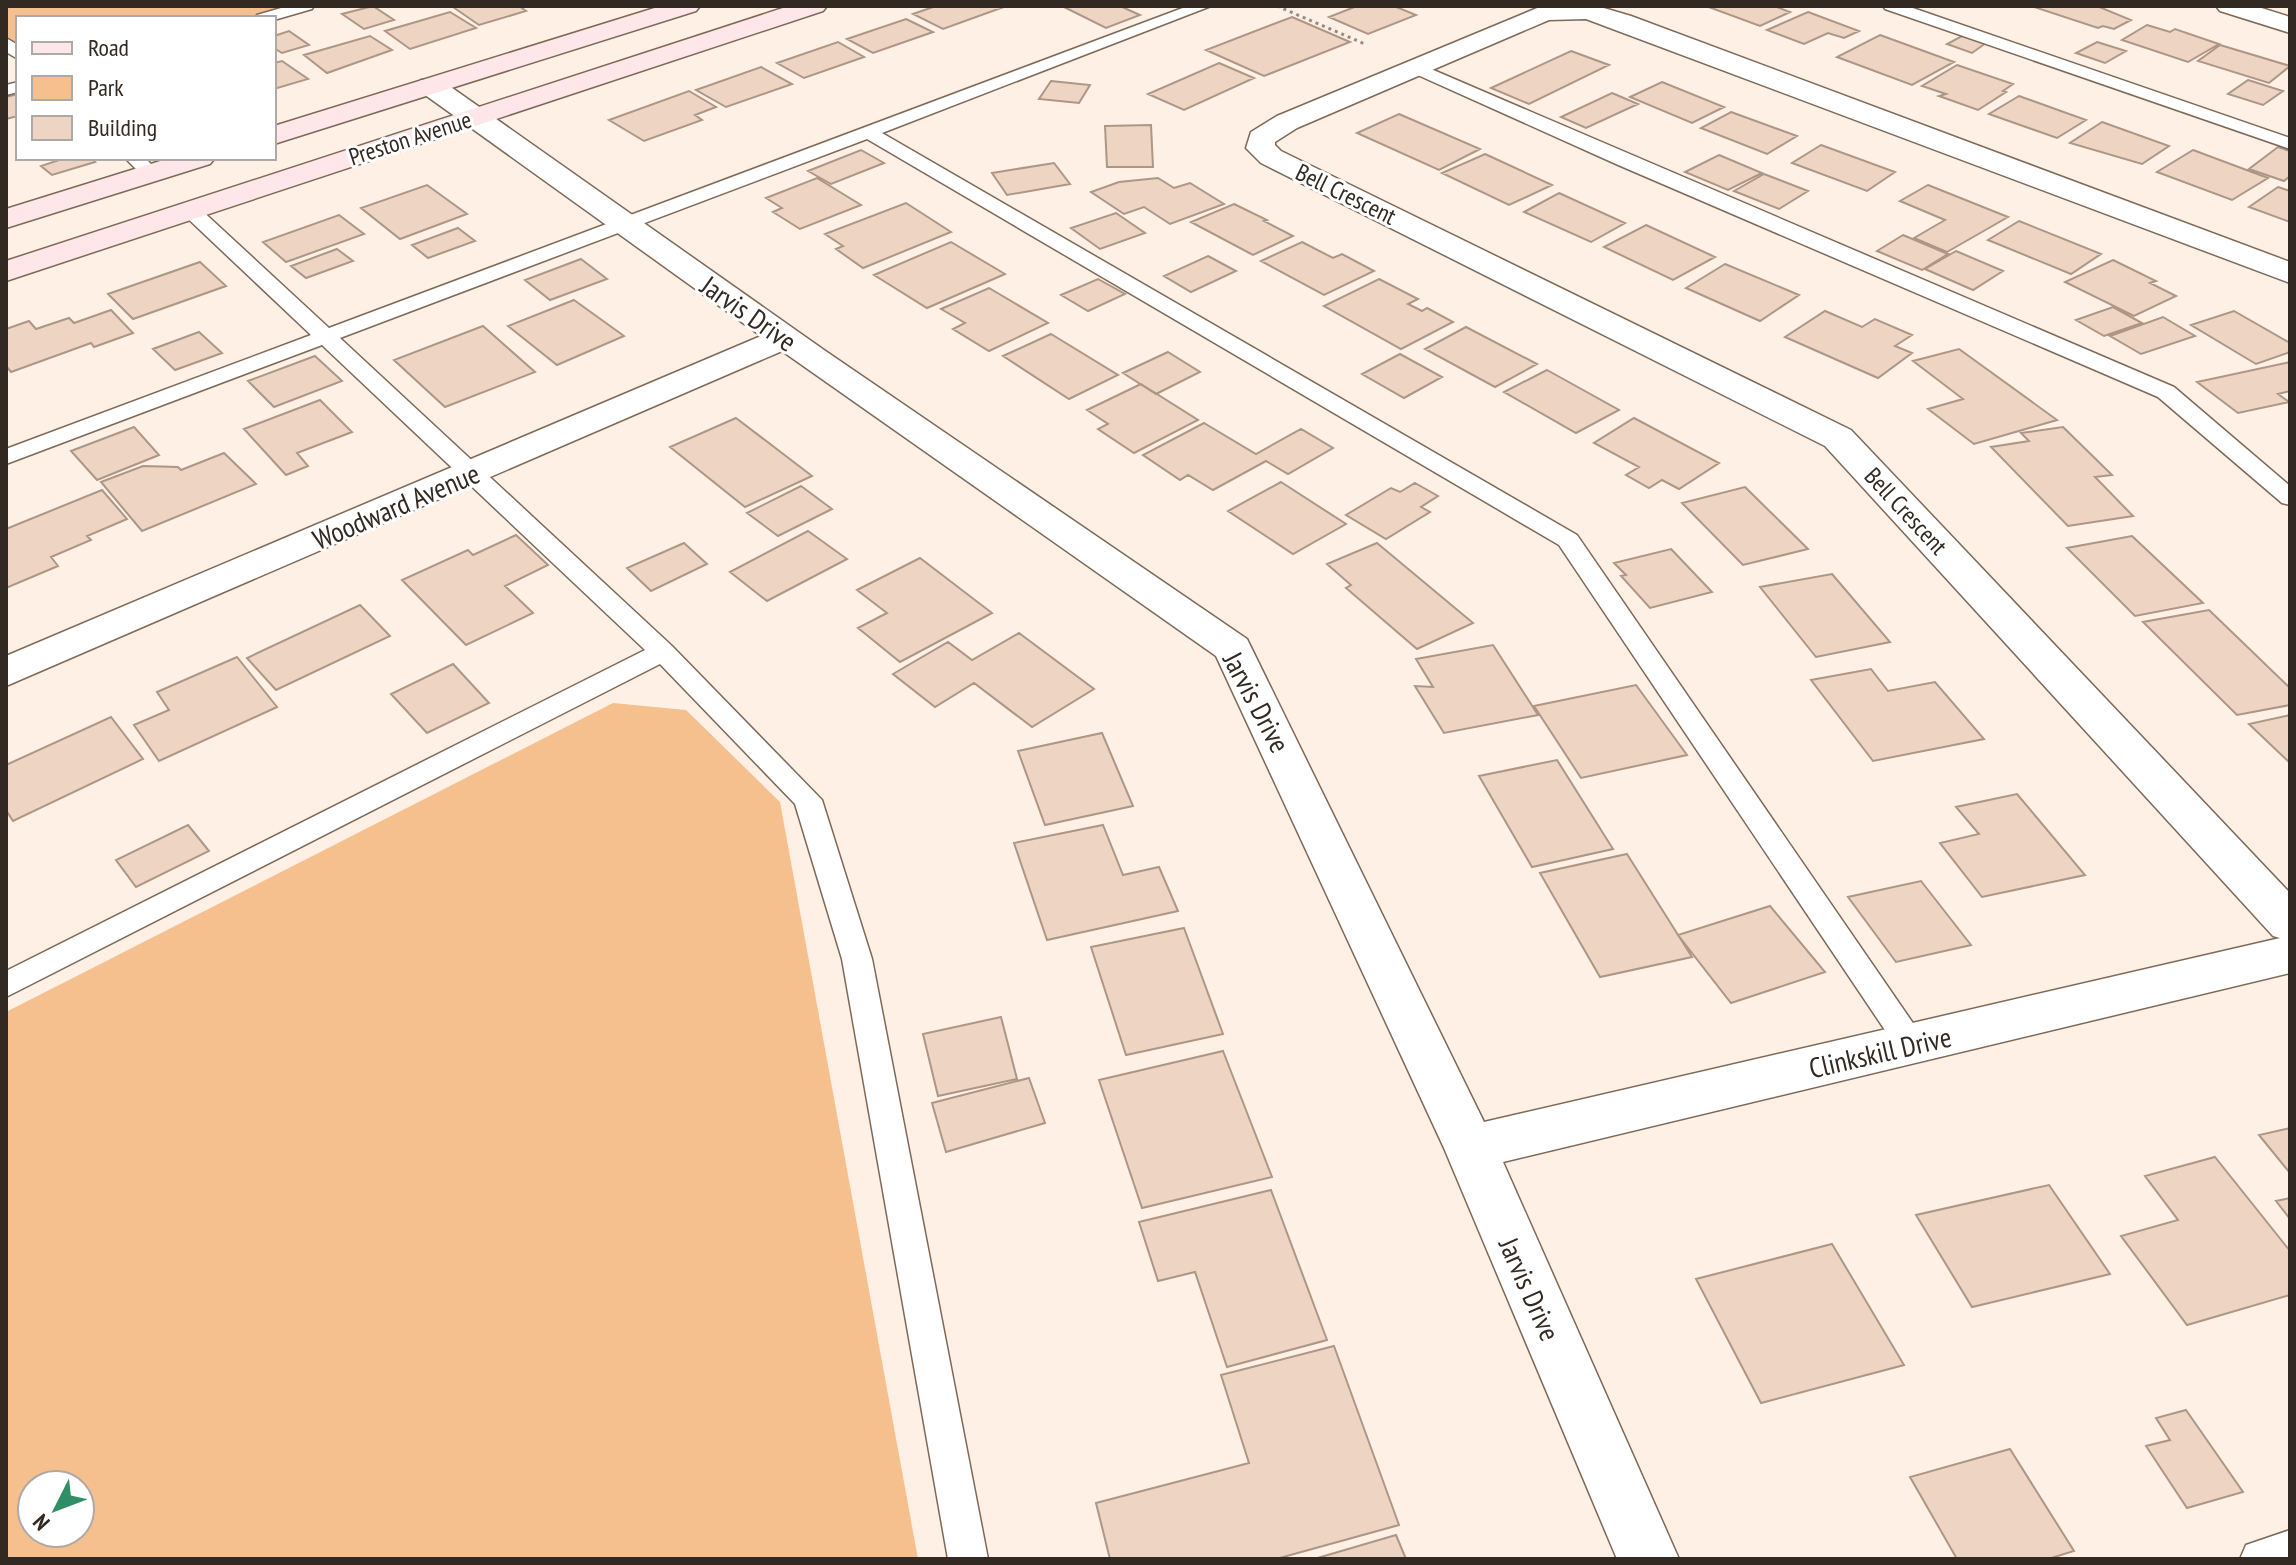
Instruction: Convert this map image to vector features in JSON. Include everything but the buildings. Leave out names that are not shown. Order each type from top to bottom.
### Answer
[{"type":"main road","name":"Preston Avenue","points":[[276,134],[687,6]]},
{"type":"main road","name":"Preston Avenue","points":[[6,271],[814,6]]},
{"type":"main road","points":[[6,219],[142,166],[186,160]]},
{"type":"street","points":[[2239,7],[2290,25]]},
{"type":"street","name":"Bell Crescent","points":[[2290,273],[1605,14],[1571,9],[1545,13],[1272,129],[1261,138],[1260,148],[1299,171],[1838,438],[2290,923]]},
{"type":"street","name":"Jarvis Drive","points":[[431,86],[784,338],[1233,648],[1470,1148],[1648,1559]]},
{"type":"street","name":"Woodward Avenue","points":[[6,672],[784,338]]},
{"type":"street","name":"Clinkskill Drive","points":[[1470,1148],[2290,954]]},
{"type":"lane","points":[[270,16],[306,6]]},
{"type":"lane","points":[[6,457],[1203,6]]},
{"type":"lane","points":[[1891,6],[2290,144]]},
{"type":"lane","points":[[1417,68],[1623,160],[2166,392],[2290,498]]},
{"type":"lane","points":[[866,131],[1568,540],[1912,1045]]},
{"type":"lane","points":[[190,210],[663,652],[808,800],[857,959],[968,1559]]},
{"type":"lane","points":[[6,985],[663,652]]},
{"type":"lane","points":[[2260,1559],[2290,1550]]},
{"type":"path","points":[[1277,6],[1417,68]]},
{"type":"green space","points":[[6,6],[288,6],[252,16],[16,16],[16,46],[6,37]]},
{"type":"green space","points":[[613,703],[686,710],[780,802],[918,1559],[6,1559],[6,1012]]}]
